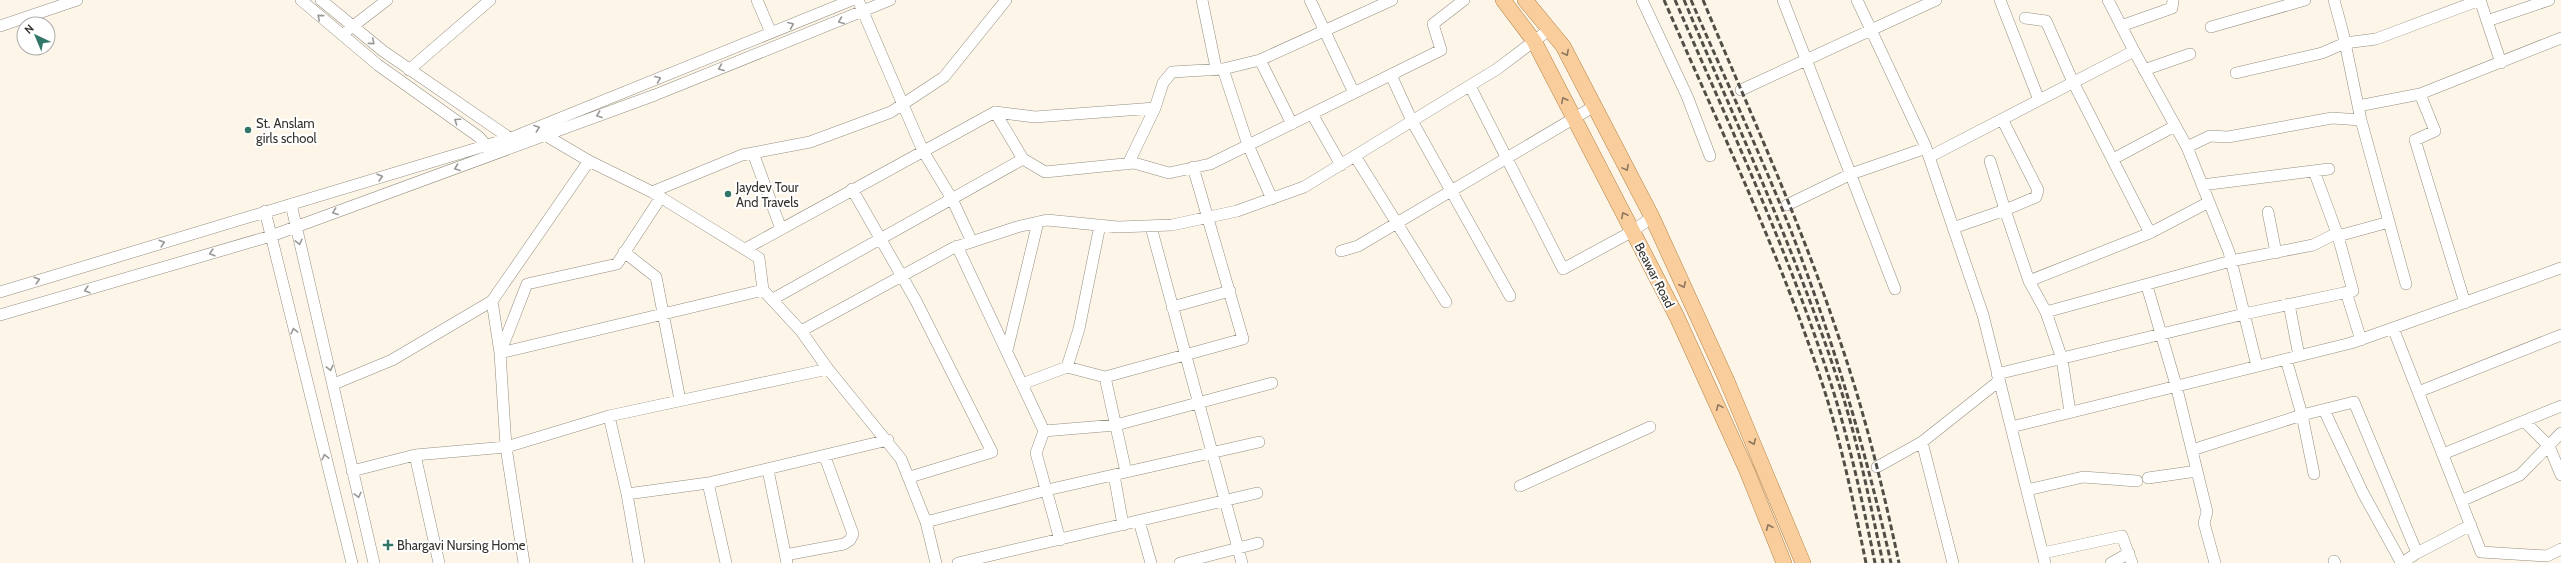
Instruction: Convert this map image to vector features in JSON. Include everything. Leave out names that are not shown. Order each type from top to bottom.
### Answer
[{"type":"main road","name":"Beawar Road","points":[[1503,0],[1534,41],[1677,317],[1747,471],[1784,563]]},
{"type":"main road","name":"Beawar Road","points":[[1525,0],[1563,46],[1652,217],[1727,381],[1802,563]]},
{"type":"street","points":[[0,26],[53,4],[77,0]]},
{"type":"street","points":[[301,0],[342,36],[405,86],[479,137],[490,150]]},
{"type":"street","points":[[320,0],[409,70],[514,141],[545,135],[662,92],[890,0]]},
{"type":"street","points":[[342,36],[387,0]]},
{"type":"street","points":[[409,70],[490,0]]},
{"type":"street","points":[[757,0],[771,33]]},
{"type":"street","points":[[0,315],[271,236],[514,141],[852,0]]},
{"type":"street","points":[[858,0],[923,151],[952,199],[972,242]]},
{"type":"street","points":[[500,353],[527,284],[617,264],[657,194],[742,155],[810,142],[891,112],[903,106],[944,77],[1006,0]]},
{"type":"street","points":[[1202,0],[1219,68],[1248,145],[1272,199]]},
{"type":"street","points":[[1310,0],[1354,93]]},
{"type":"street","points":[[1128,164],[1155,108],[1163,83],[1172,72],[1219,68],[1260,60],[1392,0]]},
{"type":"street","points":[[995,112],[1022,159],[1045,172],[1134,163],[1169,173],[1210,164],[1441,50],[1433,24],[1464,0]]},
{"type":"street","points":[[1642,0],[1687,96],[1710,156]]},
{"type":"street","points":[[1782,0],[1895,289]]},
{"type":"street","points":[[1858,0],[1928,153],[1983,315],[2044,558],[2122,536],[2130,558],[2111,563]]},
{"type":"street","points":[[1741,90],[1872,31],[1919,4],[1936,0]]},
{"type":"street","points":[[2000,0],[2039,100]]},
{"type":"street","points":[[2108,0],[2144,70],[2187,147],[2231,261],[2257,366]]},
{"type":"street","points":[[2121,26],[2172,8],[2173,0]]},
{"type":"street","points":[[2211,27],[2305,0]]},
{"type":"street","points":[[2334,0],[2345,43],[2361,120],[2406,284]]},
{"type":"street","points":[[2236,73],[2322,53],[2345,43],[2376,40],[2480,0],[2501,63]]},
{"type":"street","points":[[2487,21],[2549,0]]},
{"type":"street","points":[[2025,18],[2046,21],[2073,82],[2150,233]]},
{"type":"street","points":[[801,332],[957,246],[1038,222],[1047,220],[1100,225],[1151,227],[1206,218],[1237,211],[1304,187],[1470,86],[1550,29]]},
{"type":"street","points":[[2358,106],[2420,94],[2561,38]]},
{"type":"street","points":[[1787,205],[1851,174],[1928,153],[2002,119],[2134,51]]},
{"type":"street","points":[[2144,70],[2190,54]]},
{"type":"street","points":[[1260,60],[1292,124]]},
{"type":"street","points":[[1391,75],[1412,121],[1510,296]]},
{"type":"street","points":[[1470,86],[1563,269],[1632,231],[1652,217]]},
{"type":"street","points":[[2420,94],[2435,131],[2415,140],[2465,303]]},
{"type":"street","points":[[1341,251],[1358,246],[1593,106]]},
{"type":"street","points":[[745,249],[995,112],[1036,117],[1155,108]]},
{"type":"street","points":[[1312,114],[1341,164]]},
{"type":"street","points":[[2187,147],[2210,136],[2228,137],[2332,118],[2361,120]]},
{"type":"street","points":[[1953,228],[2005,210],[2036,197],[2038,190],[2002,119]]},
{"type":"street","points":[[2113,159],[2175,126]]},
{"type":"street","points":[[545,135],[589,160],[657,194],[759,258],[763,290],[773,299],[801,332],[828,370],[888,440],[910,477],[926,522],[936,563]]},
{"type":"street","points":[[0,292],[265,211],[490,150]]},
{"type":"street","points":[[753,153],[781,229]]},
{"type":"street","points":[[1355,156],[1446,302]]},
{"type":"street","points":[[773,299],[1022,159]]},
{"type":"street","points":[[334,384],[392,360],[492,301],[589,160]]},
{"type":"street","points":[[1990,160],[2029,281],[2046,312],[2062,359],[2070,412]]},
{"type":"street","points":[[1022,384],[1067,367],[1105,377],[1243,339],[1230,291],[1206,218],[1193,168]]},
{"type":"street","points":[[2202,185],[2328,169]]},
{"type":"street","points":[[1877,467],[1922,442],[1998,377],[2161,334],[2244,314],[2352,291],[2337,235],[2314,171]]},
{"type":"street","points":[[852,189],[903,277],[992,452],[910,477]]},
{"type":"street","points":[[2029,281],[2150,233],[2209,202]]},
{"type":"street","points":[[291,204],[295,227],[334,384],[352,471],[374,563]]},
{"type":"street","points":[[265,211],[352,563]]},
{"type":"street","points":[[2268,212],[2276,253]]},
{"type":"street","points":[[1007,351],[1038,222]]},
{"type":"street","points":[[2046,312],[2147,286],[2231,261],[2313,245],[2337,235],[2389,222]]},
{"type":"street","points":[[1067,367],[1079,329],[1100,225]]},
{"type":"street","points":[[1151,227],[1242,563]]},
{"type":"street","points":[[957,246],[1044,431],[1036,453],[1060,540]]},
{"type":"street","points":[[624,252],[656,277],[680,400]]},
{"type":"street","points":[[2011,427],[2360,340],[2561,268]]},
{"type":"street","points":[[2147,286],[2176,385],[2207,512],[2204,522],[2214,563]]},
{"type":"street","points":[[500,353],[763,290]]},
{"type":"street","points":[[1172,307],[1230,291]]},
{"type":"street","points":[[2346,292],[2360,340]]},
{"type":"street","points":[[492,301],[500,353],[506,447],[524,563]]},
{"type":"street","points":[[2289,304],[2299,356]]},
{"type":"street","points":[[2393,328],[2481,552],[2547,556],[2561,549]]},
{"type":"street","points":[[2418,392],[2561,334]]},
{"type":"street","points":[[2286,359],[2302,415],[2314,474]]},
{"type":"street","points":[[352,471],[415,455],[506,447],[609,416],[828,370]]},
{"type":"street","points":[[1105,377],[1126,472]]},
{"type":"street","points":[[1044,431],[1116,425],[1272,383]]},
{"type":"street","points":[[2192,450],[2302,415],[2354,402],[2417,553]]},
{"type":"street","points":[[2443,454],[2561,406]]},
{"type":"street","points":[[2324,410],[2363,493],[2401,562],[2471,525]]},
{"type":"street","points":[[609,416],[627,494],[639,563]]},
{"type":"street","points":[[2524,421],[2549,446],[2561,475]]},
{"type":"street","points":[[1520,486],[1650,427]]},
{"type":"street","points":[[2461,501],[2520,475],[2561,433]]},
{"type":"street","points":[[627,494],[708,483],[825,457],[888,440]]},
{"type":"street","points":[[926,522],[1047,490],[1259,442]]},
{"type":"street","points":[[1922,442],[1953,563]]},
{"type":"street","points":[[415,455],[439,563]]},
{"type":"street","points":[[768,470],[786,559],[844,544],[850,540],[853,534],[825,457]]},
{"type":"street","points":[[2027,490],[2083,477],[2143,479],[2197,471]]},
{"type":"street","points":[[1114,475],[1123,525]]},
{"type":"street","points":[[708,483],[726,563]]},
{"type":"street","points":[[958,563],[1257,492]]},
{"type":"street","points":[[1139,521],[1151,563]]},
{"type":"street","points":[[1180,563],[1258,543]]},
{"type":"railway","points":[[1664,0],[1749,193],[1789,290],[1807,339],[1824,389],[1842,454],[1866,563]]},
{"type":"railway","points":[[1675,0],[1758,191],[1815,337],[1845,430],[1875,563]]},
{"type":"railway","points":[[1684,0],[1766,190],[1822,335],[1852,428],[1883,563]]},
{"type":"railway","points":[[1691,0],[1769,177],[1808,276],[1860,439],[1891,563]]},
{"type":"railway","points":[[1703,0],[1775,169],[1825,298],[1849,368],[1865,424],[1880,479],[1899,563]]},
{"type":"place","name":"St. Anslam girls school","points":[[248,130]]},
{"type":"place","name":"Jaydev Tour And Travels","points":[[728,194]]},
{"type":"place","name":"Bhargavi Nursing Home","points":[[388,545]]}]
